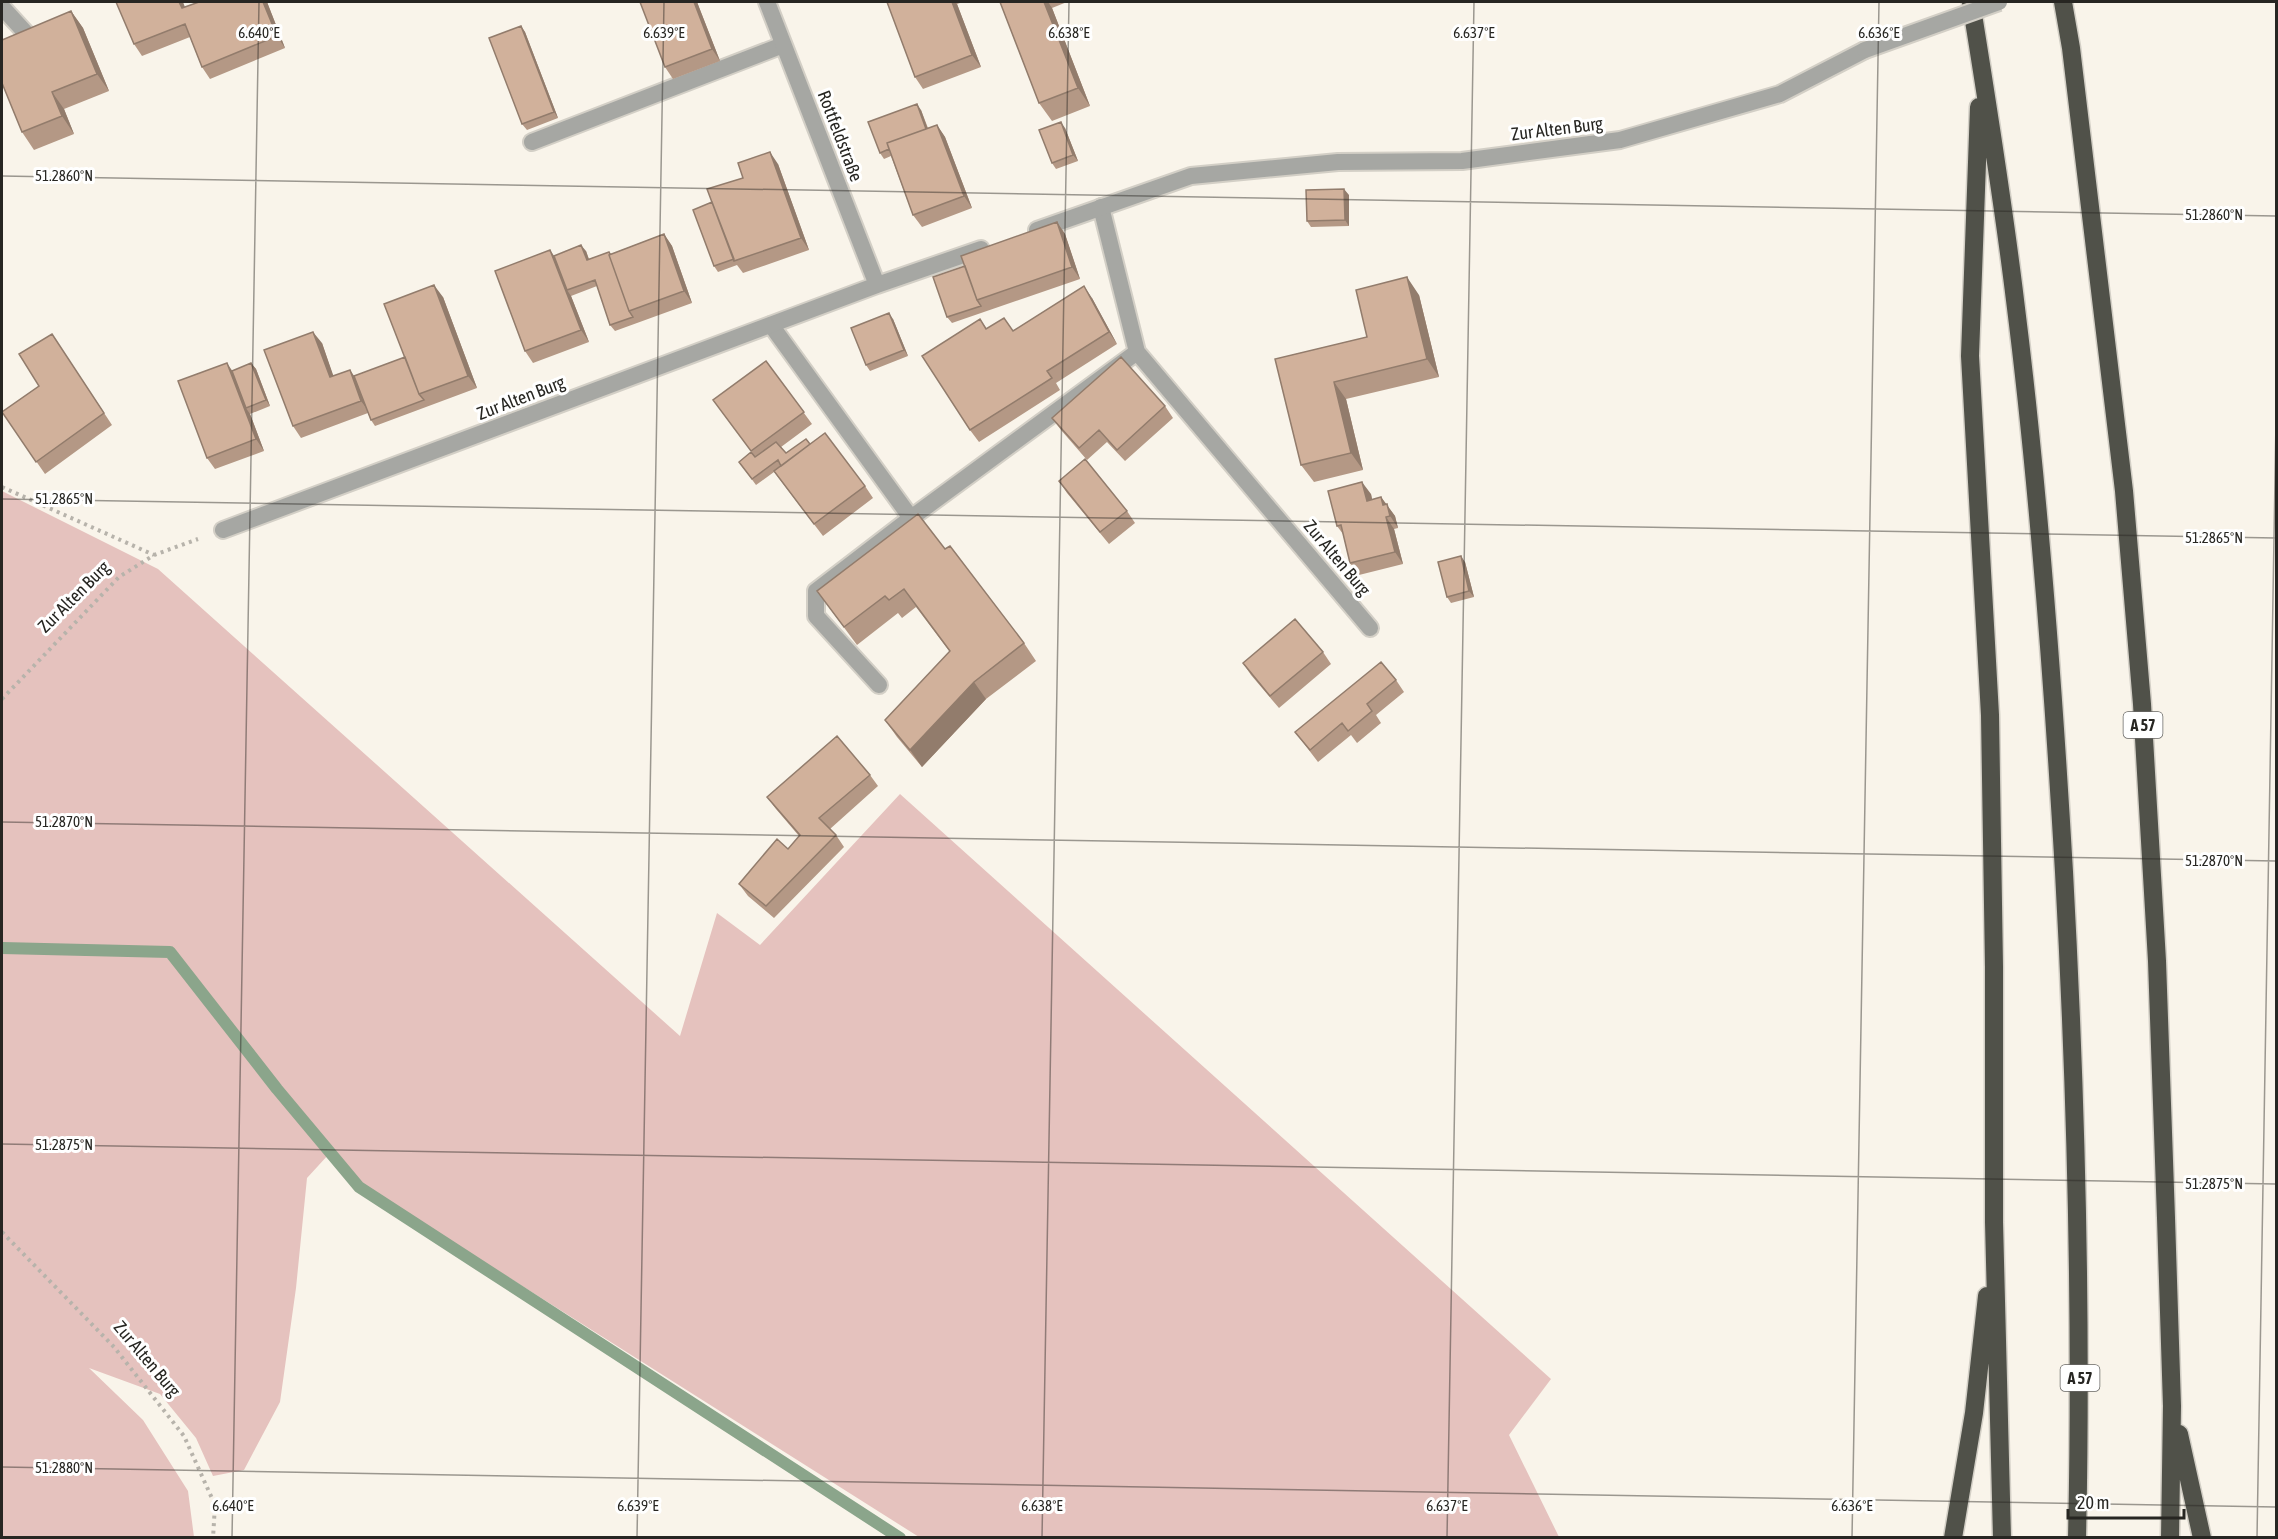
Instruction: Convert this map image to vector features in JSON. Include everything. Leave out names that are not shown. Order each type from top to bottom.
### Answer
[{"type":"highway","name":"A 57","points":[[1971,2],[2015,299],[2037,502],[2055,711],[2069,962],[2078,1219],[2080,1404],[2077,1538]]},
{"type":"highway","name":"A 57","points":[[2063,2],[2071,48],[2124,490],[2141,692],[2157,961],[2172,1406],[2170,1538]]},
{"type":"highway","points":[[1980,61],[1970,356],[1990,715],[1994,967],[1994,1222],[2002,1538]]},
{"type":"highway","points":[[1953,1538],[1974,1413],[1994,1222]]},
{"type":"highway","points":[[2172,1406],[2202,1538]]},
{"type":"street","name":"Rottfeldstraße","points":[[766,2],[877,285]]},
{"type":"street","name":"Zur Alten Burg","points":[[1023,235],[1191,176],[1338,162],[1462,161],[1620,140],[1780,94],[1865,50],[1999,2]]},
{"type":"street","points":[[2,7],[34,42]]},
{"type":"street","points":[[532,142],[783,45]]},
{"type":"street","name":"Zur Alten Burg","points":[[1101,207],[1137,352],[1370,628]]},
{"type":"street","name":"Zur Alten Burg","points":[[223,530],[877,285],[1000,242]]},
{"type":"street","points":[[771,325],[911,518]]},
{"type":"street","points":[[879,685],[816,616],[816,591],[911,518],[1137,352]]},
{"type":"path","points":[[2,487],[154,555]]},
{"type":"path","name":"Zur Alten Burg","points":[[2,699],[119,577],[154,555],[223,530]]},
{"type":"path","name":"Zur Alten Burg","points":[[2,1232],[114,1347],[183,1436],[215,1505],[213,1538]]},
{"type":"shaded area","points":[[2,491],[158,569],[680,1036],[717,913],[760,945],[900,794],[1551,1379],[1509,1435],[1559,1537],[919,1537],[364,1186],[329,1154],[307,1178],[296,1288],[280,1402],[244,1470],[213,1476],[196,1438],[160,1394],[89,1368],[143,1420],[188,1491],[194,1537],[2,1537]]},
{"type":"building","points":[[116,2],[179,2],[182,8],[199,2],[263,2],[277,36],[202,67],[185,24],[134,44]]},
{"type":"building","points":[[640,2],[694,2],[712,49],[665,67]]},
{"type":"building","points":[[887,2],[952,2],[972,55],[915,77]]},
{"type":"building","points":[[1000,2],[1044,2],[1078,88],[1039,103]]},
{"type":"building","points":[[71,11],[97,74],[52,92],[62,116],[22,132],[2,83],[2,40]]},
{"type":"building","points":[[521,26],[554,112],[522,124],[489,38]]},
{"type":"building","points":[[917,104],[926,129],[887,143],[889,149],[880,153],[868,122]]},
{"type":"building","points":[[1061,122],[1073,155],[1052,163],[1039,130]]},
{"type":"building","points":[[937,125],[964,196],[913,215],[887,143]]},
{"type":"building","points":[[770,152],[801,238],[734,261],[707,189],[743,178],[738,163]]},
{"type":"building","points":[[1344,189],[1345,220],[1307,221],[1306,190]]},
{"type":"building","points":[[712,202],[734,259],[714,266],[693,210]]},
{"type":"building","points":[[1057,222],[1072,267],[977,300],[961,256]]},
{"type":"building","points":[[664,234],[684,291],[629,311],[609,255]]},
{"type":"building","points":[[581,245],[587,260],[609,252],[633,317],[610,325],[595,280],[567,290],[554,256]]},
{"type":"building","points":[[550,250],[581,330],[525,351],[495,271]]},
{"type":"building","points":[[965,266],[981,306],[947,317],[933,277]]},
{"type":"building","points":[[1407,277],[1427,359],[1334,382],[1351,453],[1301,465],[1275,359],[1367,337],[1356,290]]},
{"type":"building","points":[[434,285],[468,376],[419,394],[384,304]]},
{"type":"building","points":[[1084,286],[1109,332],[1047,371],[1052,378],[970,430],[922,356],[980,319],[986,329],[1004,318],[1013,331]]},
{"type":"building","points":[[889,313],[904,350],[866,365],[851,328]]},
{"type":"building","points":[[313,332],[330,377],[350,370],[361,401],[293,426],[264,350]]},
{"type":"building","points":[[52,334],[104,413],[36,462],[2,412],[39,386],[19,354]]},
{"type":"building","points":[[405,357],[419,394],[424,400],[371,420],[354,376]]},
{"type":"building","points":[[1121,357],[1165,406],[1117,450],[1099,430],[1079,448],[1052,418]]},
{"type":"building","points":[[766,361],[804,412],[751,451],[713,400]]},
{"type":"building","points":[[227,363],[256,439],[207,458],[178,381]]},
{"type":"building","points":[[251,363],[266,400],[246,408],[232,371]]},
{"type":"building","points":[[825,433],[865,486],[814,524],[774,471]]},
{"type":"building","points":[[806,439],[810,444],[781,466],[778,460],[752,479],[739,462],[751,452],[755,457],[776,442],[786,453]]},
{"type":"building","points":[[1085,459],[1127,511],[1100,532],[1059,481]]},
{"type":"building","points":[[1362,482],[1367,501],[1381,497],[1383,505],[1387,504],[1390,516],[1386,517],[1395,552],[1350,563],[1341,525],[1337,526],[1328,491]]},
{"type":"building","points":[[918,514],[945,549],[950,546],[1024,643],[974,682],[910,750],[885,720],[950,651],[904,589],[889,600],[885,596],[844,627],[817,591]]},
{"type":"building","points":[[1461,556],[1469,591],[1447,597],[1438,562]]},
{"type":"building","points":[[1295,619],[1323,652],[1270,696],[1243,663]]},
{"type":"building","points":[[1381,662],[1396,680],[1367,704],[1372,711],[1348,731],[1342,723],[1310,750],[1295,732]]},
{"type":"building","points":[[837,736],[870,775],[819,818],[836,835],[766,906],[739,884],[777,839],[788,849],[800,835],[767,797]]},
{"type":"waterway","points":[[2,948],[170,952],[277,1089],[359,1187],[900,1538]]}]
